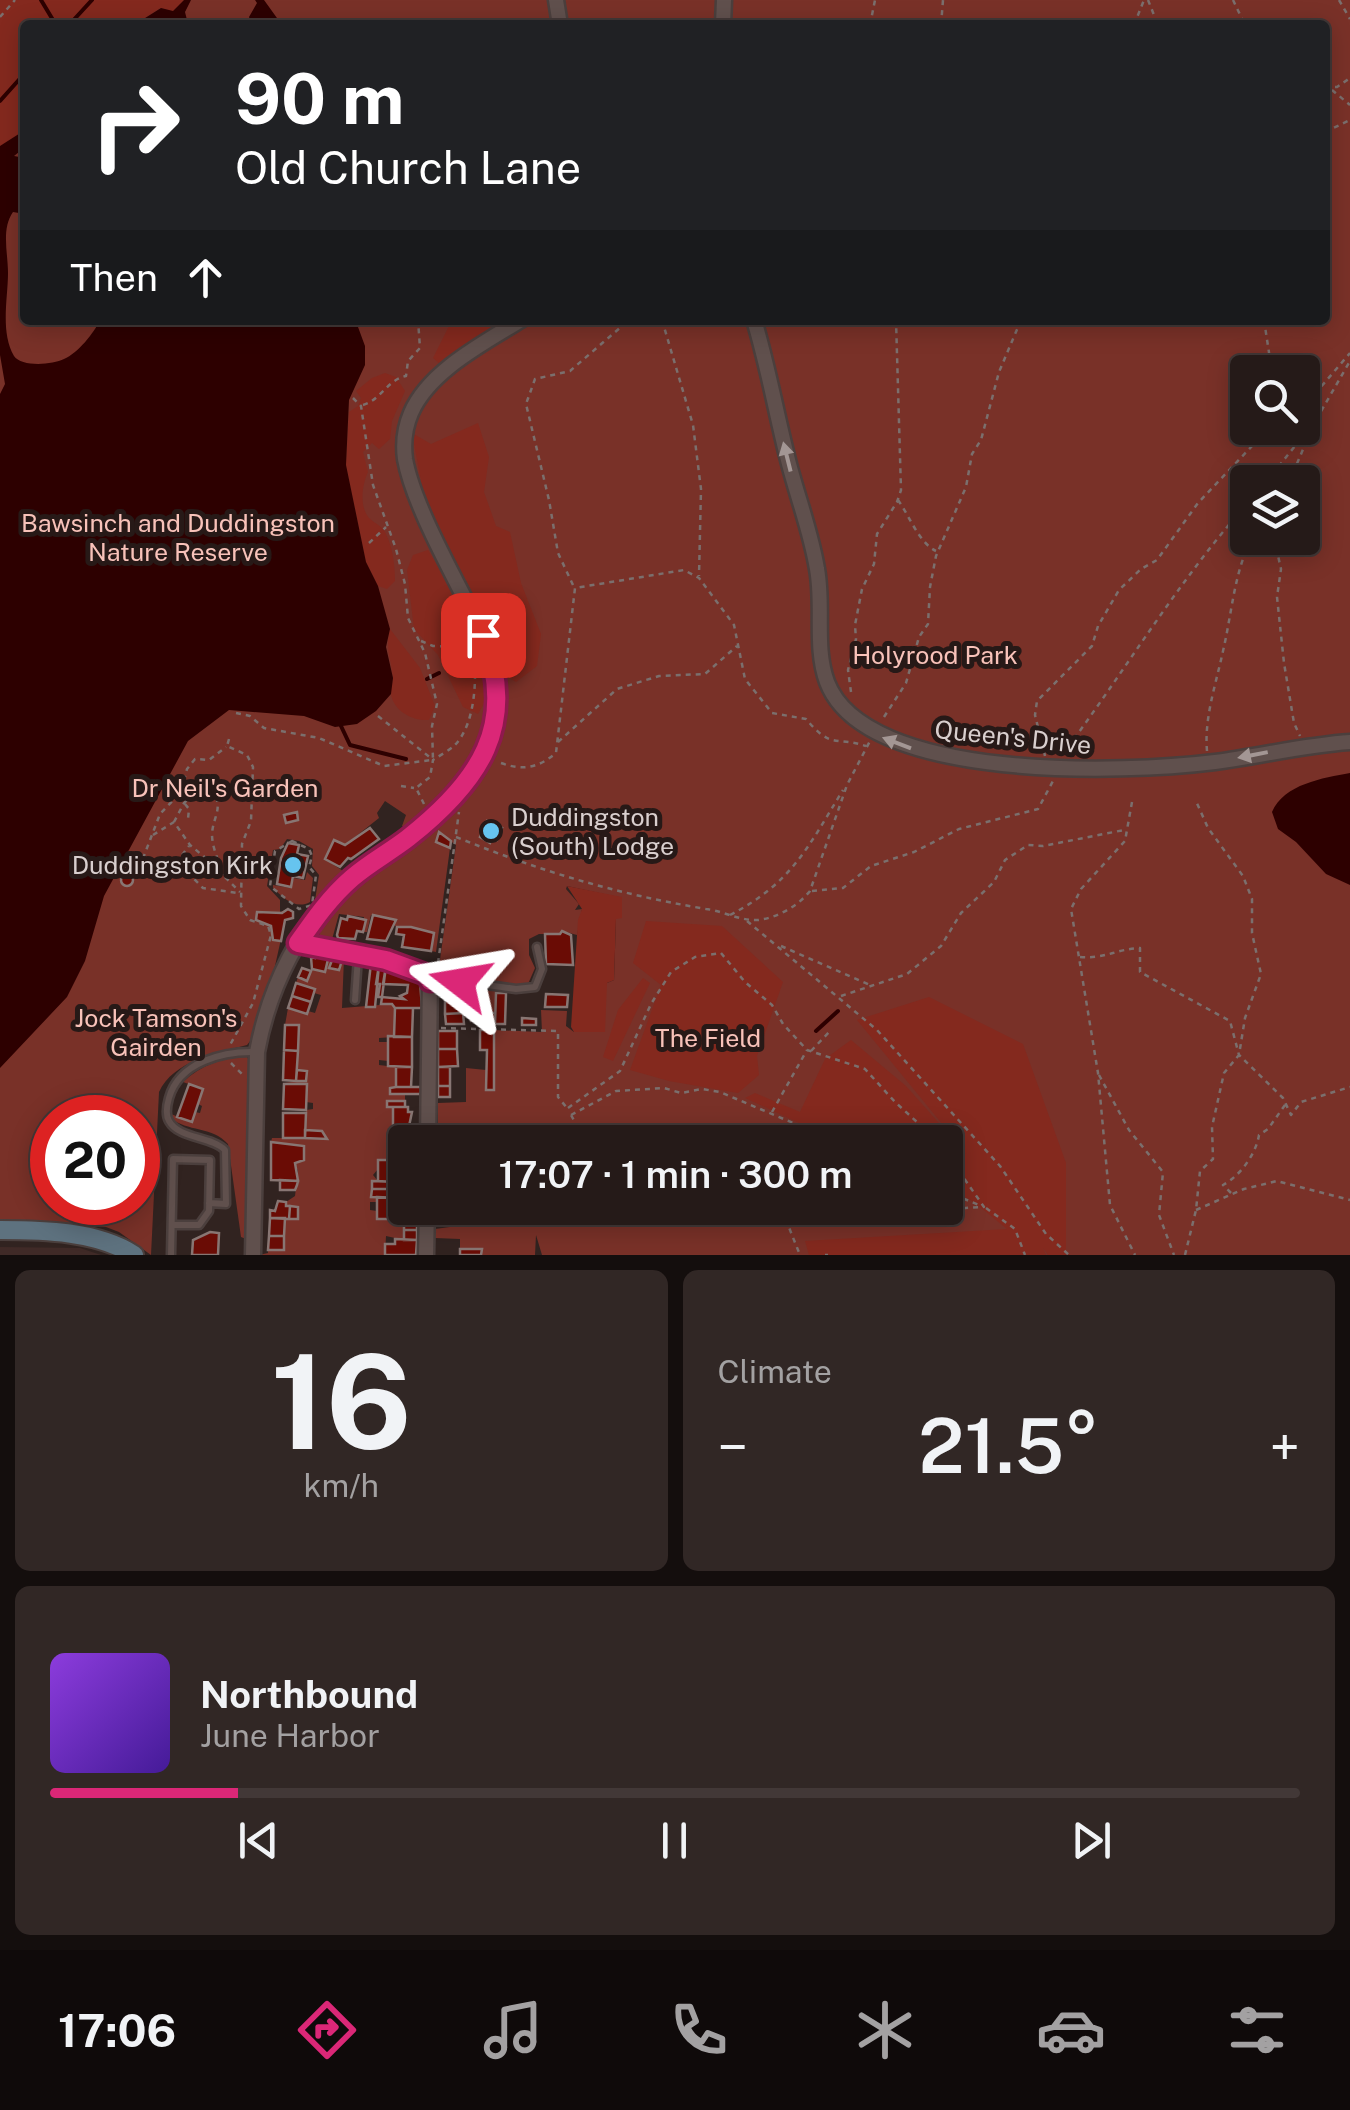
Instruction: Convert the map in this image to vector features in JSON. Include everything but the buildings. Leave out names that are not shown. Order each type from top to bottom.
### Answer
[{"type":"street","points":[[483,635],[421,506],[405,457],[405,434],[411,412],[444,372],[514,325]]},
{"type":"street","name":"Queen's Drive","points":[[755,325],[817,568],[828,683],[847,712],[876,734],[944,756],[1112,769],[1208,762],[1350,742]]},
{"type":"street","points":[[253,1255],[257,1052],[281,971],[337,892],[434,816],[464,786]]},
{"type":"street","points":[[298,943],[386,960],[430,978],[428,1125]]},
{"type":"street","points":[[426,1255],[427,1225]]},
{"type":"street","points":[[0,1230],[83,1236],[134,1255]]},
{"type":"lane","points":[[464,786],[488,745],[497,711],[495,666],[483,635]]},
{"type":"lane","points":[[430,978],[535,988],[542,969],[537,948]]},
{"type":"lane","points":[[355,1000],[358,956]]},
{"type":"lane","points":[[209,1204],[226,1204],[226,1150],[218,1142],[177,1130],[167,1117],[168,1102],[174,1084],[206,1060],[257,1052]]},
{"type":"lane","points":[[171,1255],[173,1159],[210,1160],[209,1211],[199,1225],[172,1225]]},
{"type":"path","points":[[0,17],[15,0]]},
{"type":"path","points":[[1339,0],[1350,19]]},
{"type":"path","points":[[1330,89],[1350,105]]},
{"type":"path","points":[[412,383],[406,376],[408,361],[420,348],[418,325]]},
{"type":"path","points":[[501,763],[514,768],[541,766],[556,753],[575,588],[558,552],[526,404],[535,380],[570,370],[623,325]]},
{"type":"path","points":[[663,325],[693,425],[701,489],[699,578]]},
{"type":"path","points":[[847,712],[852,696],[848,670],[862,590],[874,564],[877,534],[898,500],[901,479],[897,325]]},
{"type":"path","points":[[876,734],[906,683],[928,624],[930,587],[938,551],[966,487],[972,454],[981,440],[998,372],[1019,325]]},
{"type":"path","points":[[1265,325],[1269,355]]},
{"type":"path","points":[[1320,388],[1350,354]]},
{"type":"path","points":[[1320,413],[1350,361]]},
{"type":"path","points":[[362,406],[370,404],[393,379],[406,376]]},
{"type":"path","points":[[353,398],[362,406],[374,485],[405,584],[408,618],[425,653],[437,704],[430,777],[416,788],[401,786]]},
{"type":"path","points":[[810,891],[843,888],[871,866],[914,852],[960,828],[1038,809],[1048,795],[1051,765],[1036,715],[1037,701],[1092,646],[1098,626],[1120,590],[1156,560],[1198,503],[1252,445]]},
{"type":"path","points":[[1281,465],[1297,445]]},
{"type":"path","points":[[1284,465],[1286,460]]},
{"type":"path","points":[[898,500],[913,519],[923,542],[938,551]]},
{"type":"path","points":[[1051,765],[1122,676],[1230,524]]},
{"type":"path","points":[[369,543],[387,526]]},
{"type":"path","points":[[1208,762],[1207,723],[1238,571],[1245,555]]},
{"type":"path","points":[[1278,555],[1281,569],[1277,597],[1290,704],[1305,746]]},
{"type":"path","points":[[575,588],[684,570],[699,578],[734,625],[745,678],[772,713],[806,718],[832,742],[866,746],[846,785],[785,878],[764,896],[729,915]]},
{"type":"path","points":[[236,713],[249,715],[256,724],[269,729],[319,738],[384,766],[433,760],[456,745],[468,722],[476,668],[472,640],[483,635]]},
{"type":"path","points":[[418,639],[434,646],[473,648]]},
{"type":"path","points":[[557,743],[617,689],[659,676],[705,674],[738,646]]},
{"type":"path","points":[[378,716],[433,760]]},
{"type":"path","points":[[142,861],[160,814],[181,792],[187,770],[195,759],[209,760],[227,746],[228,739]]},
{"type":"path","points":[[227,746],[244,752],[253,767],[251,821],[242,844],[241,906],[246,915],[268,926],[271,935],[253,1003],[231,1043],[232,1065],[247,1084]]},
{"type":"path","points":[[456,837],[557,876],[746,920],[768,918],[798,904],[810,891],[846,785]]},
{"type":"path","points":[[416,788],[431,813]]},
{"type":"path","points":[[152,835],[174,822],[196,792],[206,790],[217,798],[220,806],[212,832],[224,876]]},
{"type":"path","points":[[1185,1255],[1196,1210],[1200,1170],[1213,1159],[1212,1127],[1224,1072],[1239,1055],[1242,1030],[1261,974],[1252,934],[1252,899],[1243,876],[1208,828],[1196,800]]},
{"type":"path","points":[[1132,802],[1125,841],[1074,898],[1070,909],[1098,1073],[1110,1206],[1136,1255]]},
{"type":"path","points":[[186,805],[188,819]]},
{"type":"path","points":[[430,978],[437,969],[459,812]]},
{"type":"path","points":[[174,822],[190,845],[242,893]]},
{"type":"path","points":[[840,996],[907,974],[941,946],[962,913],[994,882],[1005,860],[1028,845],[1042,846],[1128,830]]},
{"type":"path","points":[[292,841],[309,849],[309,867],[316,876],[312,905],[295,908],[270,886],[275,851],[292,841]]},
{"type":"path","points":[[169,872],[190,845]]},
{"type":"path","points":[[127,870],[150,860],[169,872],[188,874],[203,888],[242,893]]},
{"type":"path","points":[[746,920],[840,996],[949,1106],[1000,1166],[1046,1234],[1069,1255]]},
{"type":"path","points":[[774,944],[872,986]]},
{"type":"path","points":[[1078,957],[1103,959],[1125,948],[1140,948],[1140,972],[1230,1020],[1239,1055],[1286,1103],[1291,1115],[1301,1102],[1350,1087]]},
{"type":"path","points":[[568,1108],[620,1071],[651,1004],[671,972],[695,957],[721,954],[772,1005],[783,1024],[808,1051],[865,1068],[921,1125]]},
{"type":"path","points":[[430,1028],[558,1032],[558,1097],[577,1125]]},
{"type":"path","points":[[530,1029],[530,1038]]},
{"type":"path","points":[[771,1113],[808,1051],[831,1030]]},
{"type":"path","points":[[1098,1073],[1129,1130],[1164,1172],[1159,1215],[1174,1255]]},
{"type":"path","points":[[571,1114],[616,1091],[664,1088],[681,1093],[702,1089],[720,1092],[799,1125]]},
{"type":"path","points":[[1232,1194],[1223,1186],[1241,1174],[1248,1155],[1257,1147],[1259,1135],[1268,1130],[1286,1103]]},
{"type":"path","points":[[963,1176],[984,1207]]},
{"type":"path","points":[[1196,1210],[1232,1194],[1278,1181],[1350,1200]]},
{"type":"path","points":[[963,1198],[984,1207],[1016,1229],[1024,1255]]},
{"type":"path","points":[[963,1208],[984,1207]]},
{"type":"path","points":[[788,1225],[800,1255]]},
{"type":"shaded area","points":[[184,0],[191,0],[185,12],[187,20],[142,20],[161,8],[173,11]]},
{"type":"shaded area","points":[[255,0],[264,0],[278,20],[250,20]]},
{"type":"shaded area","name":"Bawsinch and Duddingston Nature Reserve","points":[[20,133],[20,151],[14,156],[20,157],[20,213],[13,212],[6,233],[6,326],[10,347],[18,360],[37,364],[64,359],[85,342],[97,325],[359,325],[365,346],[365,365],[349,400],[346,465],[366,562],[378,586],[390,629],[386,647],[393,678],[391,694],[357,724],[335,727],[304,716],[229,710],[188,741],[104,896],[85,961],[67,997],[0,1068],[0,394],[5,384],[0,355],[0,146]]},
{"type":"shaded area","points":[[1350,773],[1350,885],[1326,874],[1278,829],[1272,812],[1295,789]]},
{"type":"shaded area","points":[[0,1247],[80,1248],[101,1255],[0,1255]]},
{"type":"green space","points":[[0,0],[184,0],[173,11],[160,8],[142,20],[20,20],[20,133],[0,146]]},
{"type":"green space","name":"Holyrood Park","points":[[23,0],[1350,0],[1350,1255],[542,1255],[536,1235],[535,1255],[481,1255],[481,1249],[460,1249],[460,1239],[435,1238],[435,1229],[465,1225],[963,1225],[963,1125],[438,1125],[438,1103],[466,1102],[466,1068],[486,1070],[486,1090],[494,1090],[494,1030],[542,1032],[541,1010],[567,1011],[566,1026],[574,1032],[607,983],[614,980],[616,918],[622,918],[622,898],[567,886],[579,904],[575,910],[582,909],[577,935],[562,931],[529,939],[529,955],[535,968],[528,984],[438,974],[456,845],[439,833],[436,842],[450,848],[436,952],[431,951],[433,933],[395,926],[395,920],[371,915],[367,932],[363,932],[364,917],[339,914],[331,943],[318,940],[325,921],[349,890],[433,829],[419,817],[405,828],[402,826],[406,815],[385,801],[377,813],[379,818],[345,845],[333,841],[325,859],[346,873],[313,913],[319,875],[312,866],[313,849],[287,839],[280,849],[273,850],[267,886],[280,900],[280,912],[288,909],[293,918],[285,921],[275,966],[247,1045],[185,1066],[166,1081],[159,1095],[30,1095],[30,1223],[0,1221],[0,26]]},
{"type":"green space","points":[[450,325],[497,325],[439,363],[433,358]]},
{"type":"green space","points":[[385,373],[396,377],[405,391],[392,421],[390,439],[379,449],[372,443],[363,452],[368,472],[362,495],[366,513],[383,529],[390,545],[395,581],[387,589],[378,586],[366,562],[346,465],[349,412],[361,398],[356,391]]},
{"type":"green space","points":[[478,423],[489,457],[484,492],[496,526],[510,532],[521,583],[541,634],[537,666],[516,682],[506,676],[500,650],[424,497],[412,433],[431,444]]},
{"type":"green space","points":[[428,550],[484,656],[488,687],[478,714],[463,707],[438,655],[414,629],[407,570],[413,555]]},
{"type":"green space","points":[[390,629],[420,668],[435,706],[429,720],[406,714],[393,701]]},
{"type":"green space","points":[[307,872],[313,878],[310,902],[295,904],[273,888],[291,888],[294,878],[305,880]]},
{"type":"green space","points":[[567,886],[622,897],[622,918],[616,919],[614,980],[607,983],[605,1032],[574,1032],[571,1027],[582,909]]},
{"type":"green space","name":"The Field","points":[[646,921],[722,926],[783,982],[757,1056],[759,1075],[738,1093],[630,1070],[661,985],[633,963]]},
{"type":"green space","points":[[328,955],[334,955],[329,968],[339,970],[344,958],[342,1008],[392,1004],[395,1008],[394,1037],[379,1038],[379,1042],[388,1042],[388,1061],[379,1060],[379,1065],[396,1067],[395,1088],[390,1088],[390,1093],[405,1094],[405,1101],[387,1101],[393,1107],[393,1125],[388,1125],[388,1160],[378,1160],[373,1175],[378,1181],[372,1182],[372,1197],[377,1197],[377,1202],[370,1202],[370,1210],[377,1211],[377,1219],[388,1220],[388,1225],[404,1225],[404,1240],[386,1236],[385,1255],[259,1255],[268,1250],[284,1250],[286,1202],[295,1196],[295,1163],[304,1160],[303,1146],[271,1142],[272,1138],[327,1138],[321,1131],[305,1130],[306,1110],[313,1109],[313,1103],[306,1102],[307,1085],[284,1082],[306,1082],[306,1071],[297,1070],[299,1026],[285,1025],[288,1008],[315,1013],[321,995],[296,983],[298,977],[307,980],[312,969],[325,971]]},
{"type":"green space","points":[[643,978],[650,983],[613,1061],[603,1057],[618,1010]]},
{"type":"green space","points":[[467,986],[506,993],[496,993],[495,1013],[463,1013],[463,992]]},
{"type":"green space","points":[[929,997],[1023,1044],[1066,1163],[1066,1255],[1048,1255],[1043,1248],[1046,1255],[809,1255],[805,1241],[1007,1229],[963,1196],[963,1150],[970,1158],[963,1149],[963,1125],[943,1125],[857,1020]]},
{"type":"green space","points":[[851,1040],[906,1086],[941,1125],[803,1125],[745,1098],[755,1093],[800,1112],[825,1059]]},
{"type":"green space","points":[[246,1056],[250,1061],[253,1122],[246,1239],[241,1237],[228,1144],[215,1134],[177,1122],[171,1114],[191,1122],[195,1112],[200,1113],[202,1106],[198,1104],[203,1089],[183,1082],[212,1063]]},
{"type":"green space","name":"Holyrood Park","points":[[71,1225],[152,1225],[151,1255],[119,1232],[106,1227]]},
{"type":"waterway","points":[[41,0],[53,20]]},
{"type":"waterway","points":[[74,20],[92,0]]},
{"type":"waterway","points":[[0,101],[20,79]]},
{"type":"waterway","points":[[427,679],[439,673]]},
{"type":"waterway","points":[[341,726],[350,745],[406,759]]},
{"type":"waterway","points":[[816,1031],[838,1011]]},
{"type":"place","name":"Duddingston (South) Lodge","points":[[491,831]]},
{"type":"place","name":"Duddingston Kirk","points":[[293,865]]},
{"type":"route","points":[[460,982],[436,978],[430,981],[430,976],[386,960],[298,943],[337,892],[434,816],[478,766],[492,738],[498,700],[495,666],[483,635]]},
{"type":"park label","name":"Dr Neil's Garden","points":[[225,788]]},
{"type":"park label","name":"Jock Tamson's Gairden","points":[[156,1032]]}]
